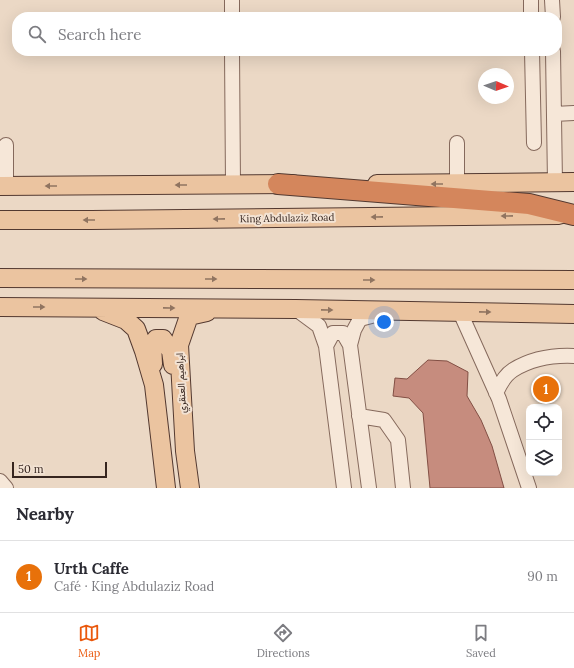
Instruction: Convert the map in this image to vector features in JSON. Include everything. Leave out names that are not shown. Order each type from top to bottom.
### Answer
[{"type":"highway","points":[[278,184],[529,204],[574,215]]},
{"type":"main road","points":[[3,186],[574,182]]},
{"type":"main road","name":"King Abdulaziz Road","points":[[0,220],[574,215]]},
{"type":"main road","points":[[0,278],[574,280]]},
{"type":"main road","points":[[0,307],[225,308],[574,314]]},
{"type":"main road","points":[[94,307],[126,320],[136,329],[154,385]]},
{"type":"main road","name":"ابراهيم العنقري","points":[[190,488],[185,451],[179,345],[189,316],[225,308]]},
{"type":"main road","points":[[166,488],[154,385],[152,344],[156,339],[164,339],[172,350],[185,451]]},
{"type":"street","points":[[232,0],[232,12]]},
{"type":"street","points":[[531,0],[531,12]]},
{"type":"street","points":[[552,0],[553,12]]},
{"type":"street","points":[[232,56],[233,185]]},
{"type":"street","points":[[532,56],[534,143]]},
{"type":"street","points":[[553,56],[555,183]]},
{"type":"street","points":[[554,114],[574,113]]},
{"type":"street","points":[[457,143],[457,184]]},
{"type":"street","points":[[3,186],[6,145]]},
{"type":"street","points":[[296,309],[320,326],[326,346],[344,488]]},
{"type":"street","points":[[369,488],[350,345],[354,330],[360,320],[387,311]]},
{"type":"street","points":[[460,312],[496,392],[529,488]]},
{"type":"street","points":[[326,346],[333,333],[343,333],[350,345]]},
{"type":"street","points":[[496,392],[501,383],[512,371],[531,362],[557,355],[574,356]]},
{"type":"street","points":[[359,416],[384,420],[398,440],[403,488]]},
{"type":"street","points":[[0,482],[6,488]]},
{"type":"building","points":[[428,360],[447,361],[468,372],[467,396],[481,420],[492,446],[504,488],[430,488],[423,413],[409,398],[393,396],[395,378],[407,379]]},
{"type":"place","name":"Urth Caffe","points":[[546,389]]}]
